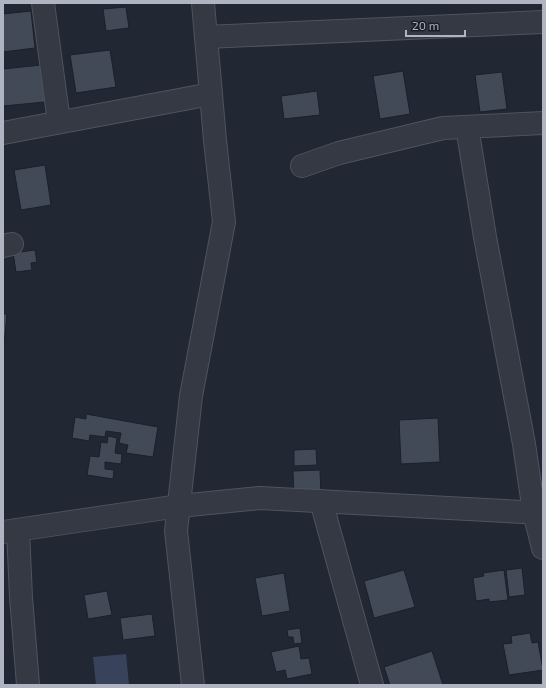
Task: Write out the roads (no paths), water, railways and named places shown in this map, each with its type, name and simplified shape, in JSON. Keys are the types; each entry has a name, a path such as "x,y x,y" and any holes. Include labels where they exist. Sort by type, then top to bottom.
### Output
{"street":[{"path":"44,3 59,122"},
{"path":"193,685 176,531 191,396 224,222 203,3"},
{"path":"206,37 543,22"},
{"path":"3,133 211,94"},
{"path":"302,166 339,153 443,128 543,123"},
{"path":"467,127 485,237 524,444 539,513 543,548"},
{"path":"28,685 21,597 10,531 179,506 260,498 539,513"},
{"path":"321,501 372,685"}],"water":[{"path":"126,654 129,685 96,685 93,657"}]}
